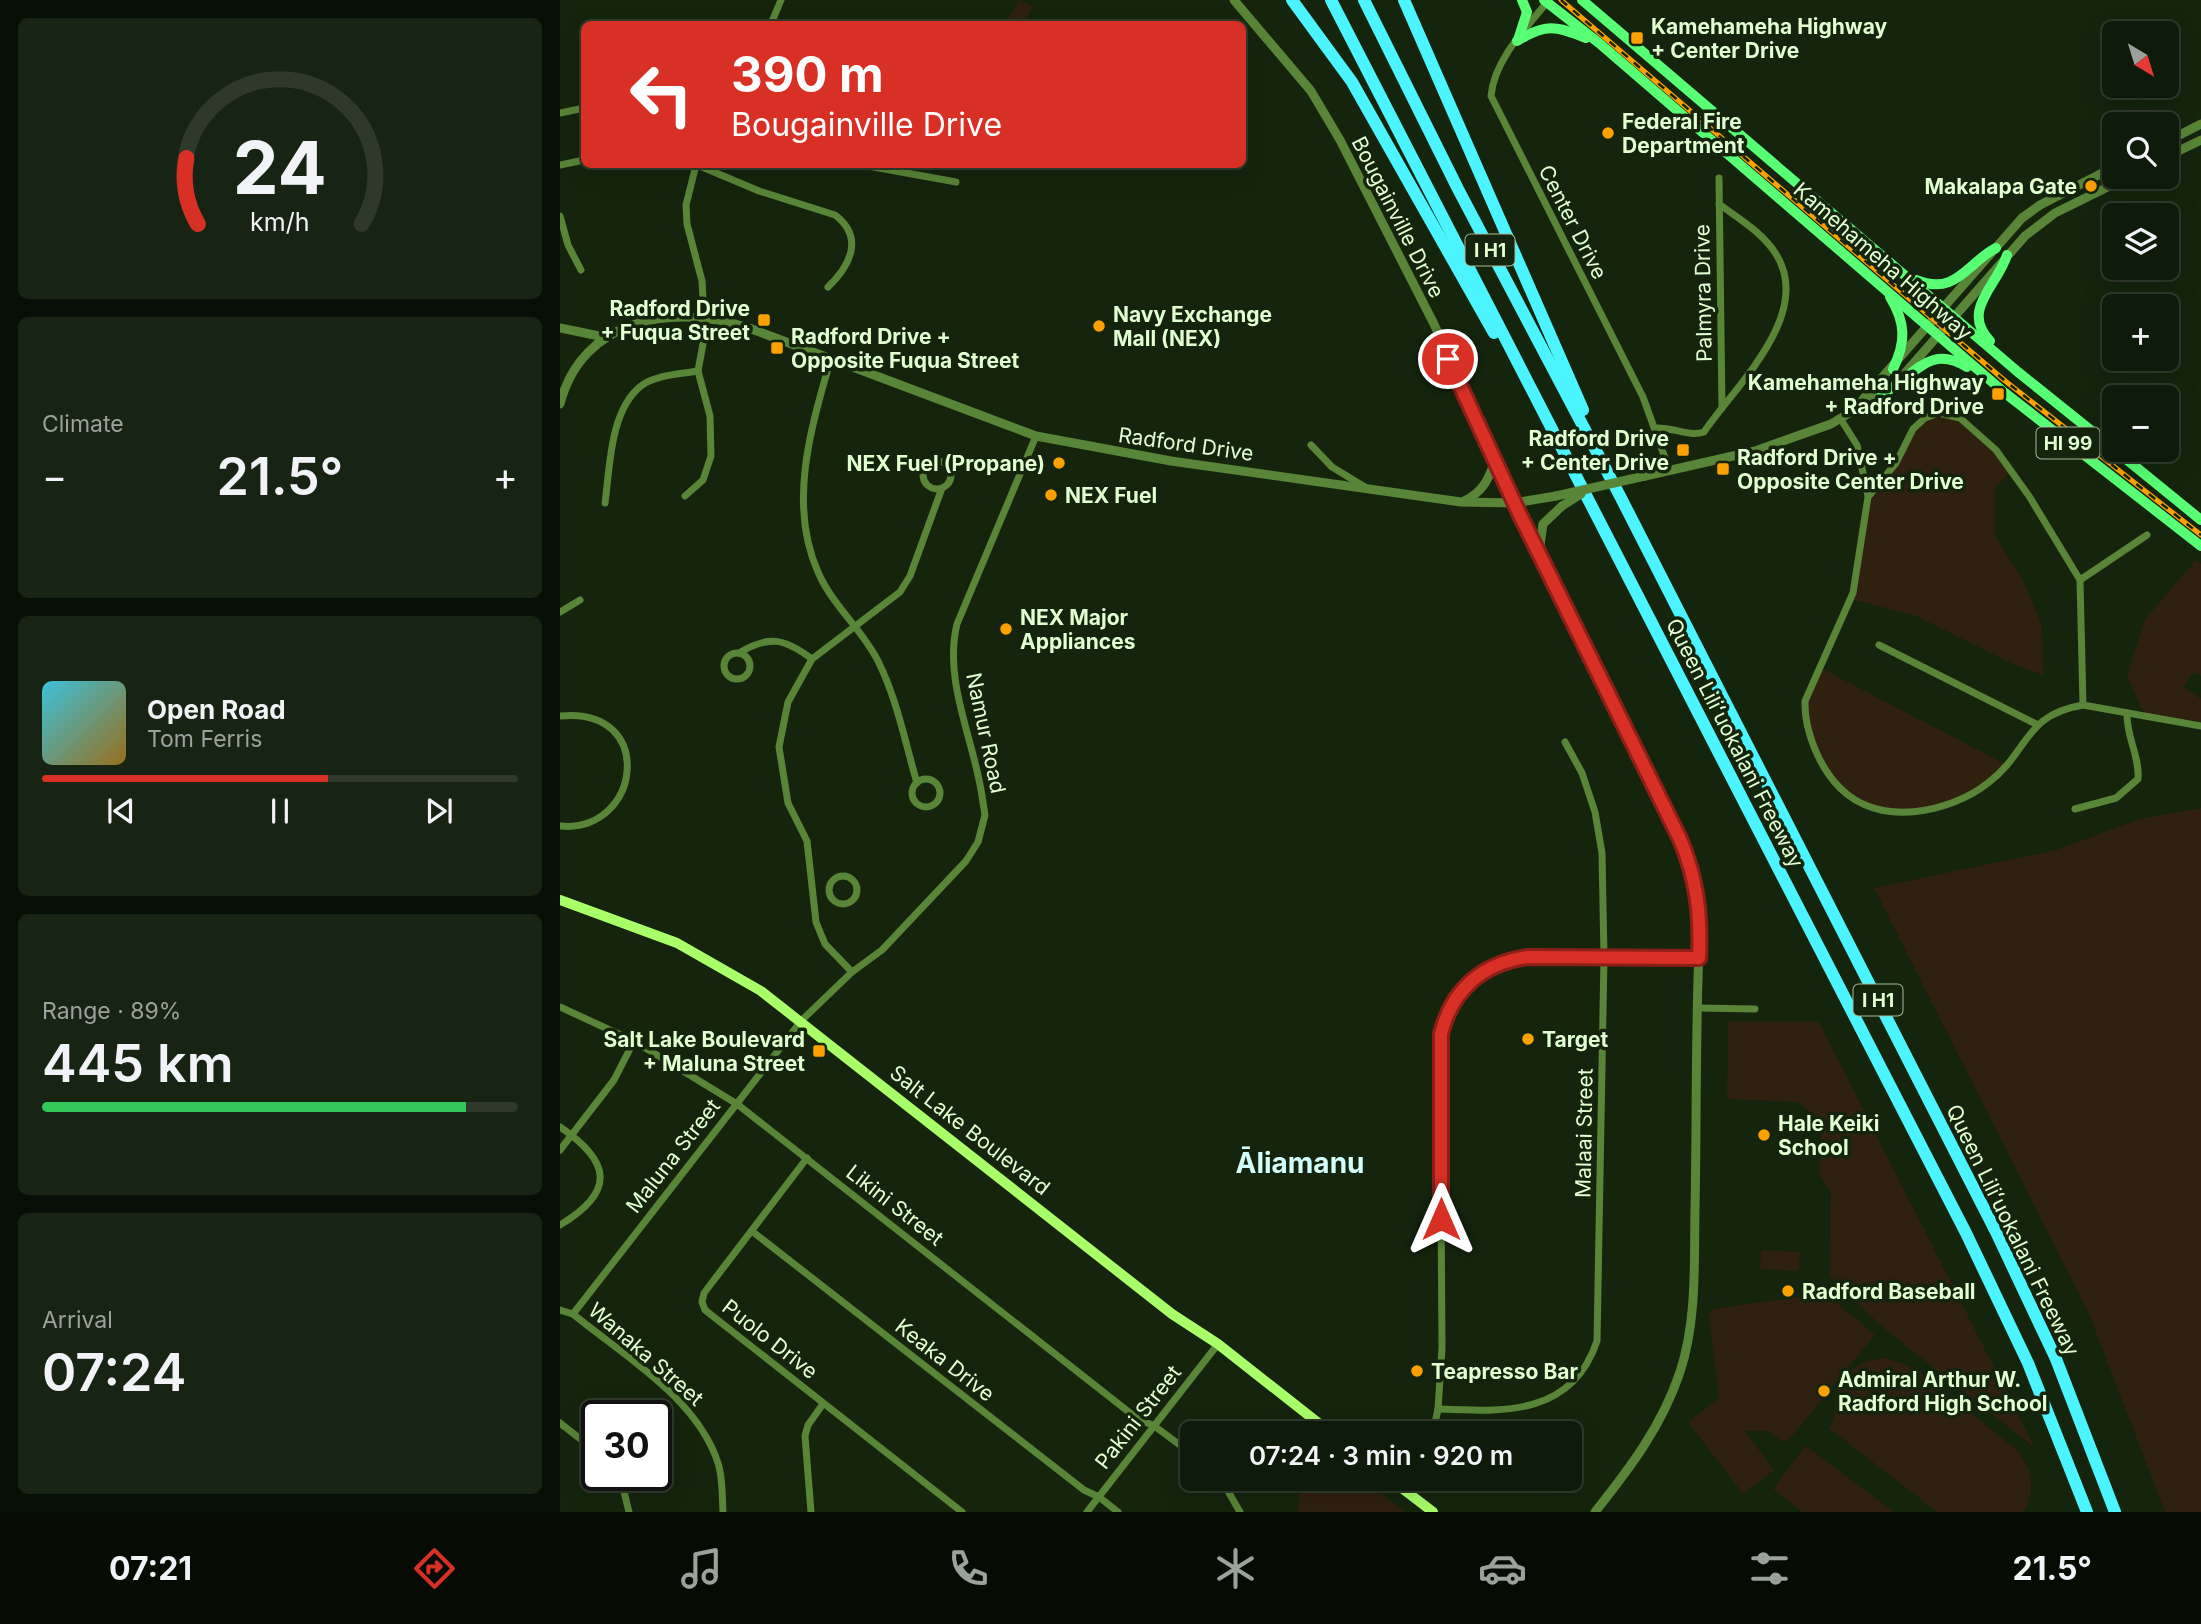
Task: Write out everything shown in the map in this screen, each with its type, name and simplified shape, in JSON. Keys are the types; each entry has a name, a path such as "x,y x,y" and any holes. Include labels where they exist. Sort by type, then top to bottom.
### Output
{"highway":[{"path":"1292,0 1352,82 1569,464"},
{"name":"Queen Liliʻuokalani Freeway","path":"1331,0 1372,75 1569,464 1966,1233 2028,1363 2087,1512"},
{"name":"Queen Liliʻuokalani Freeway","path":"1364,0 1458,189 1621,498 2028,1298 2078,1411 2115,1512"},
{"path":"1404,0 1621,498"}],"main road":[{"path":"1517,41 1527,12 1522,0"},
{"name":"Kamehameha Highway","path":"1582,0 2018,372 2102,439"},
{"path":"1589,0 1610,25"},
{"name":"Kamehameha Highway","path":"1547,1 2005,393 2201,546"},
{"path":"1517,41 1535,29 1548,27 1563,29 1599,43"},
{"path":"1907,276 1929,285 1947,283 1962,276 1982,255 1996,248"},
{"path":"2007,255 2002,271 1984,293 1979,314 1984,334 2018,372"},
{"path":"1885,289 1901,316 1903,327 1902,345 1893,369"},
{"path":"1882,394 1930,360 1941,357 1957,361 2005,393"},
{"name":"Kamehameha Highway","path":"2130,462 2201,520"},
{"name":"Salt Lake Boulevard","path":"560,900 677,943 761,991 802,1020 1172,1314 1218,1344 1316,1421"},
{"path":"1412,1491 1433,1512"}],"street":[{"path":"772,21 781,0"},
{"name":"Bougainville Drive","path":"1234,0 1311,91 1340,140 1434,324 1514,503 1684,849 1696,882 1700,928 1699,1008 1692,1300 1686,1350 1662,1416 1636,1462 1595,1512"},
{"name":"Center Drive","path":"1547,1 1499,65 1492,81 1491,96 1656,429 1670,468"},
{"path":"560,113 581,109"},
{"path":"2179,135 2201,124"},
{"path":"2179,151 2201,140"},
{"path":"560,165 581,161"},
{"path":"685,496 704,480 711,456 710,416 698,371 705,334 702,281 687,225 688,195 695,168"},
{"path":"703,168 759,191 835,215 844,222 850,234 852,250 845,269 828,287"},
{"path":"879,168 956,182"},
{"name":"Radford Drive","path":"1855,408 1893,369 2022,218 2040,205 2102,173"},
{"name":"Palmyra Drive","path":"1718,178 1722,408"},
{"name":"Radford Drive","path":"560,404 563,377 604,337 636,323 665,318 704,318 742,326 1036,436 1171,461 1461,502 1514,503 1585,491 1670,468 1755,451 1840,418 1882,394 1908,371 2007,255 2055,213 2103,189"},
{"path":"1656,429 1698,434 1704,432 1767,348 1786,296 1783,270 1775,253 1757,232 1719,204"},
{"path":"560,216 568,246 581,270"},
{"path":"560,328 604,337"},
{"path":"831,358 807,443 808,542 818,572 876,658 892,693 917,783"},
{"path":"605,503 620,416 629,397 643,384 698,371"},
{"path":"1868,497 1896,463 1910,434 1922,420 1939,413 1960,418 1996,450 2012,470 2080,580 2084,705"},
{"path":"1840,418 1857,445 1868,497 1853,593 1805,701 1805,720 1810,735 1838,786 1859,802 1890,812 1931,809 1988,783 2007,765 2036,724 2058,710 2084,705 2201,726"},
{"name":"Namur Road","path":"802,1020 852,972 882,950 966,861 978,842 984,806 956,682 953,642 976,578 1036,436"},
{"path":"1311,445 1332,467 1369,489"},
{"path":"1461,502 1483,488 1495,460"},
{"path":"852,972 825,944 816,922 807,841 788,803 779,747 788,702 812,659 900,592 910,576 942,488 951,479 951,470 942,461 933,461 925,467 923,477 932,488 942,488"},
{"path":"1539,554 1543,524 1562,506 1585,491"},
{"path":"2080,580 2147,535"},
{"path":"560,612 580,600"},
{"path":"739,653 758,641 775,640 795,646 812,659"},
{"path":"1879,645 2036,724"},
{"path":"2075,809 2116,798 2138,779 2137,766 2127,734 2127,713"},
{"path":"560,716 595,717 612,727 627,752 628,779 613,806 589,823 560,826"},
{"name":"Malaai Street","path":"1438,1409 1535,1405 1554,1398 1573,1384 1593,1354 1599,1329 1604,957 1602,853 1595,812 1582,773 1565,742"},
{"path":"814,893 829,892"},
{"path":"1436,1421 1441,1348 1440,1048 1445,1021 1466,985 1501,962 1528,957 1699,958"},
{"name":"Likini Street","path":"560,1007 634,1041 737,1104 1139,1420 1153,1424 1180,1445"},
{"path":"1699,1008 1755,1009"},
{"name":"Maluna Street","path":"573,1314 802,1020"},
{"path":"560,1150 614,1080 634,1041"},
{"path":"560,1127 596,1158 600,1179 590,1199 560,1225"},
{"name":"Puolo Drive","path":"807,1158 704,1293 702,1302 705,1310 962,1512"},
{"name":"Keaka Drive","path":"753,1232 1084,1490 1099,1497 1118,1512"},
{"name":"Wanaka Street","path":"560,1310 573,1314 683,1404 704,1429 719,1466 723,1512"},
{"name":"Pakini Street","path":"1087,1512 1218,1344"},
{"path":"811,1512 805,1436 808,1424 823,1404"},
{"path":"560,1423 581,1439"},
{"path":"624,1491 629,1512"},
{"path":"1228,1491 1240,1512"}],"shaded area":[{"path":"1019,0 1033,7 1025,21 1008,21"},
{"path":"1929,416 1960,418 2012,470 1995,488 1995,536 2023,580 2041,623 2044,675 2017,666 1916,616 1851,599 1868,497 1889,471 1911,434"},
{"path":"2196,560 2201,564 2201,676 2194,672 2183,687 2201,699 2201,726 2145,716 2127,676 2145,619"},
{"path":"1819,667 2007,765 1991,780 1971,792 1926,809 1902,811 1878,808 1857,800 1833,780 1810,731 1805,702"},
{"path":"2201,808 2201,1512 2165,1512 2089,1314 1874,888 2056,850 2140,819"},
{"path":"1728,1022 1819,1022 2035,1448 1881,1326 1830,1276 1831,1192 1820,1175 1821,1120 1797,1102 1727,1099"},
{"path":"1761,1250 1800,1252 1799,1271 1760,1269"},
{"path":"1825,1293 1875,1335 1788,1441 1782,1441 1768,1431 1745,1431 1774,1470 1743,1494 1688,1422 1719,1398 1709,1315 1714,1309"},
{"path":"1888,1358 1914,1368 2016,1449 2026,1463 2031,1479 2030,1496 2023,1512 1937,1512 1829,1428 1837,1391 1846,1376 1861,1364"},
{"path":"1806,1445 1894,1512 1802,1512 1773,1489"},
{"path":"1299,1491 1378,1491 1405,1512 1298,1512"}],"railway":[{"path":"1561,0 2004,380 2201,535"}],"place":[{"name":"Kamehameha Highway + Center Drive","path":"1637,38"},
{"name":"Federal Fire Department","path":"1608,133"},
{"name":"Makalapa Gate","path":"2091,186"},
{"name":"Radford Drive + Fuqua Street","path":"764,320"},
{"name":"Navy Exchange Mall (NEX)","path":"1099,326"},
{"name":"Radford Drive + Opposite Fuqua Street","path":"777,348"},
{"name":"Kamehameha Highway + Radford Drive","path":"1998,394"},
{"name":"Radford Drive + Center Drive","path":"1683,450"},
{"name":"NEX Fuel (Propane)","path":"1059,463"},
{"name":"Radford Drive + Opposite Center Drive","path":"1723,469"},
{"name":"NEX Fuel","path":"1051,495"},
{"name":"NEX Major Appliances","path":"1006,629"},
{"name":"Target","path":"1528,1039"},
{"name":"Salt Lake Boulevard + Maluna Street","path":"819,1051"},
{"name":"Hale Keiki School","path":"1764,1135"},
{"name":"Radford Baseball","path":"1788,1291"},
{"name":"Teapresso Bar","path":"1417,1371"},
{"name":"Admiral Arthur W. Radford High School","path":"1824,1391"}],"district":[{"name":"Āliamanu","path":"1300,1163"}],"route":[{"path":"1441,1219 1441,1034 1450,1008 1466,985 1488,968 1501,962 1528,957 1699,958 1700,928 1696,882 1680,839 1520,515 1448,359"}]}
